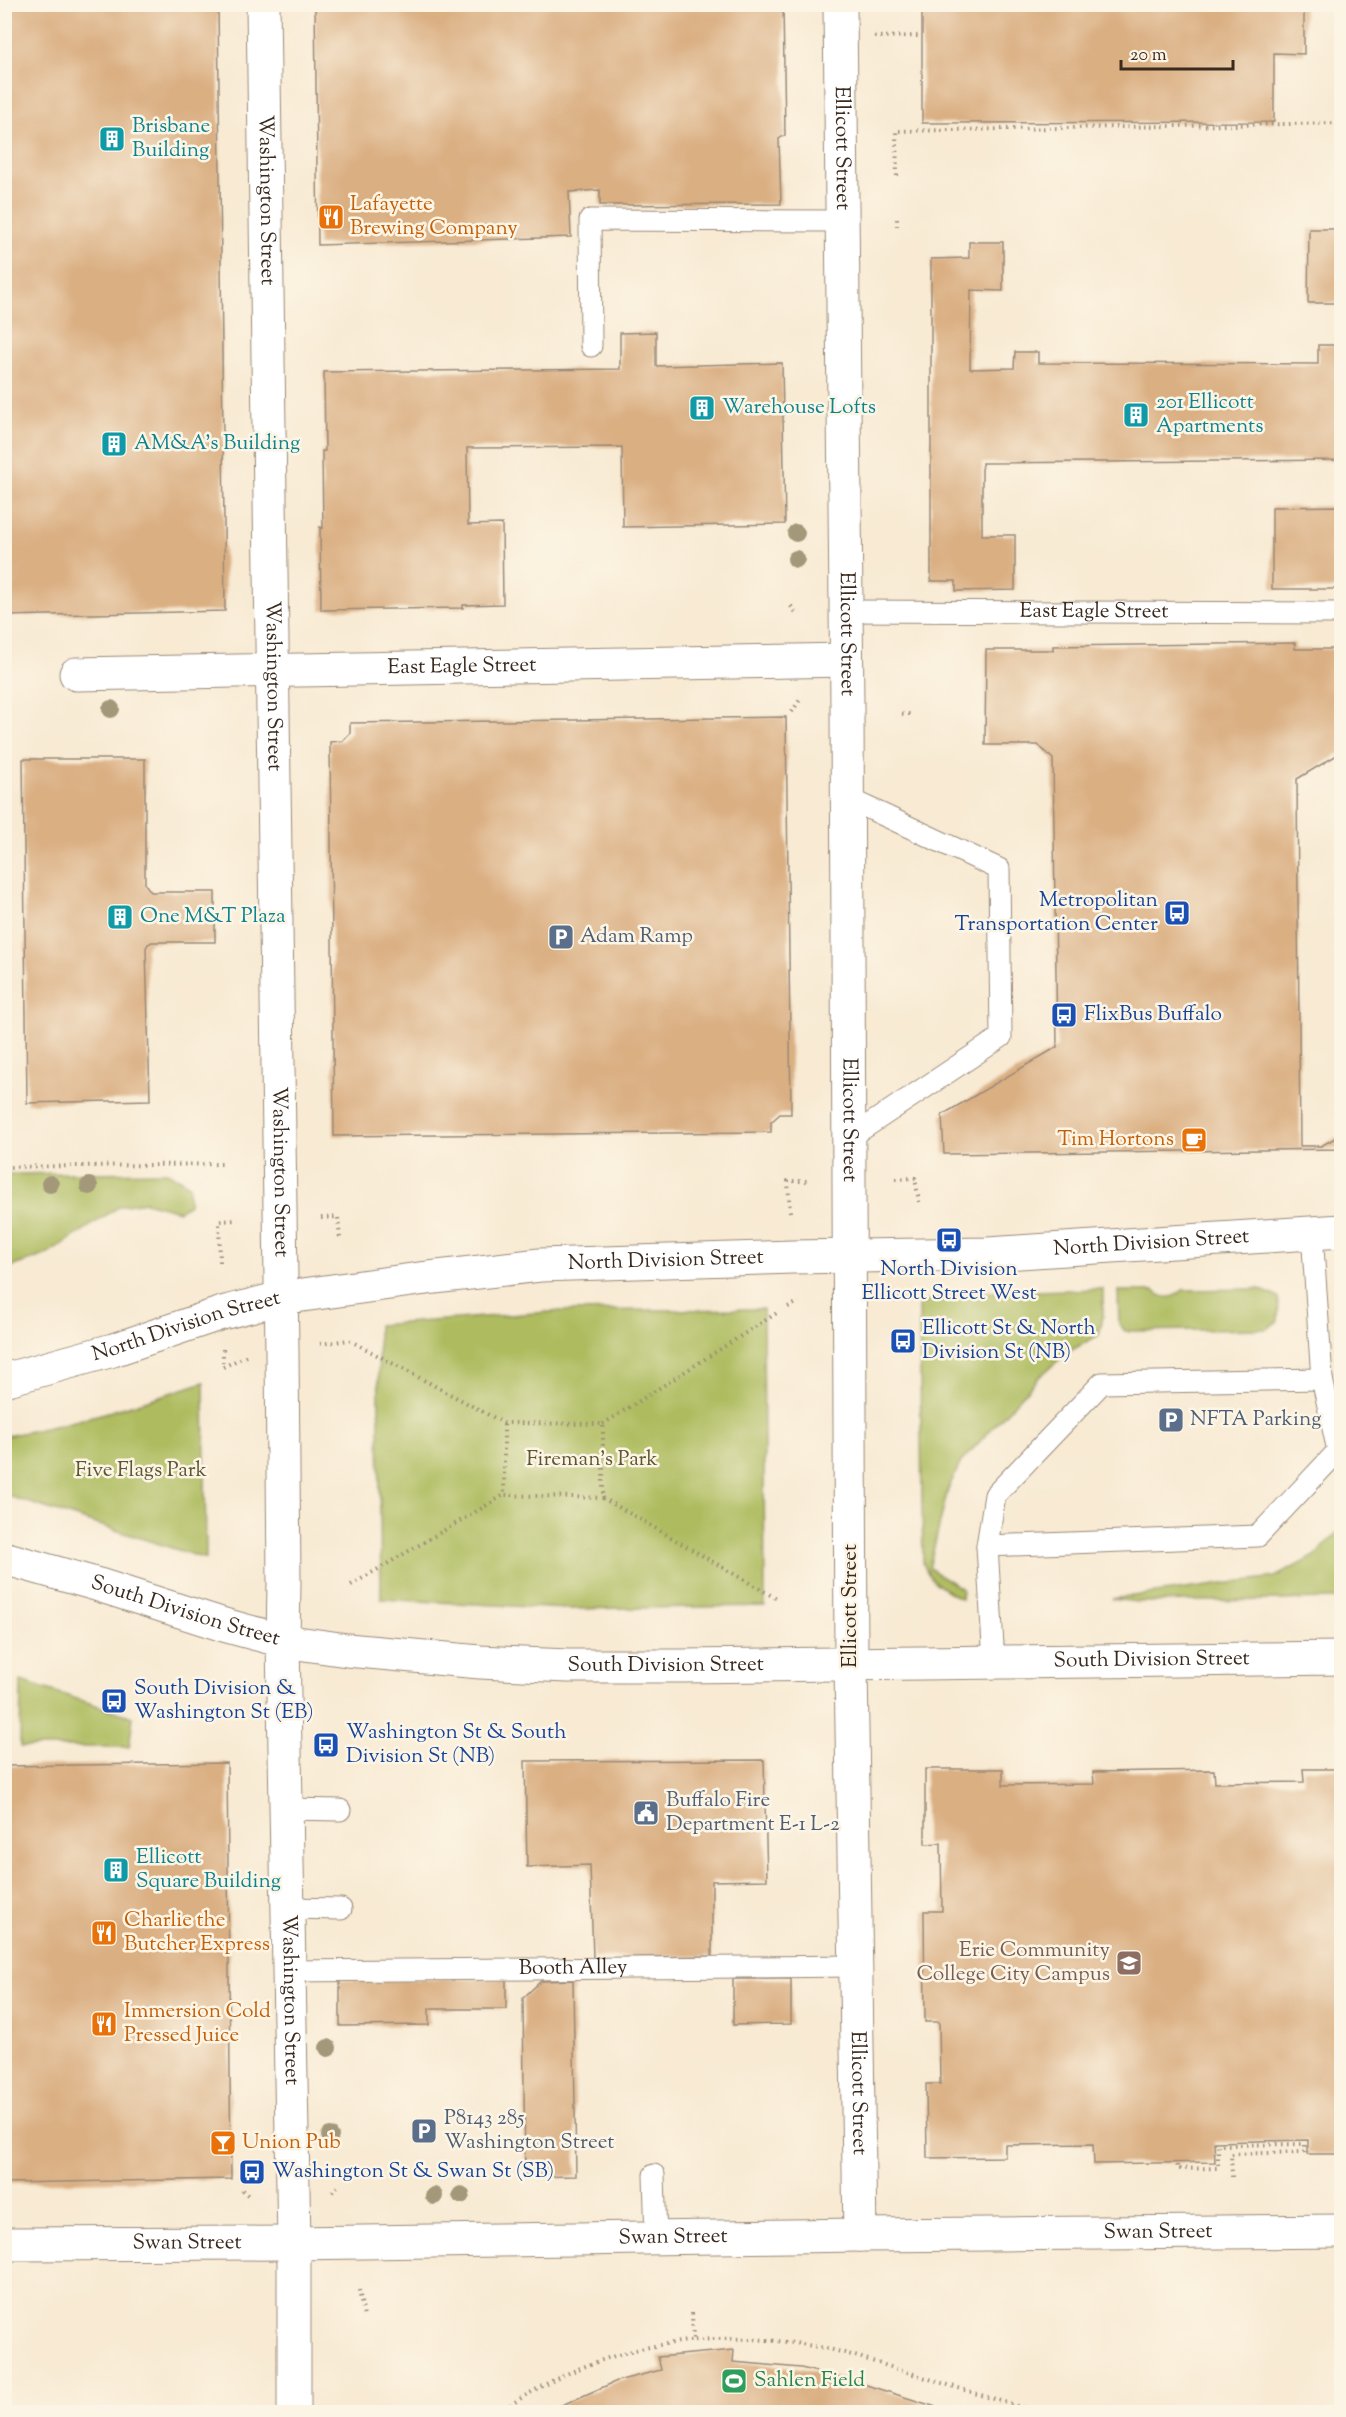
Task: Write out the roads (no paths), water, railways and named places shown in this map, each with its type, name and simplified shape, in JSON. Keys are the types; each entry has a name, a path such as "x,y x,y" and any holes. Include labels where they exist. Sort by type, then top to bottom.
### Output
{"main road":[{"name":"Washington Street","path":"263,4 281,1298 284,1583 282,1641 294,2243 294,2412"},
{"name":"Ellicott Street","path":"840,4 846,611 851,1665 860,2235"},
{"name":"East Eagle Street","path":"76,674 846,660"},
{"name":"North Division Street","path":"4,1380 113,1350 222,1313 281,1298 540,1265 850,1255 988,1254 1327,1232"},
{"name":"South Division Street","path":"4,1558 282,1641 347,1650 480,1662 546,1665 851,1665 1341,1658"},
{"name":"Swan Street","path":"4,2244 294,2243 1341,2231"}],"lane":[{"path":"591,346 590,220 842,221"},
{"name":"East Eagle Street","path":"846,611 1341,613"},
{"path":"847,798 999,869 1001,1037 849,1138"},
{"path":"987,1546 1258,1536 1338,1451 1322,1379 1327,1232"},
{"path":"994,1663 987,1546 995,1495 1102,1383 1322,1379"},
{"path":"286,1809 340,1810"},
{"path":"288,1908 341,1909"},
{"name":"Booth Alley","path":"289,1971 856,1966"},
{"path":"654,2175 656,2239"}],"place":[{"name":"Brisbane Building","path":"112,139"},
{"name":"Lafayette Brewing Company","path":"331,217"},
{"name":"Warehouse Lofts","path":"702,408"},
{"name":"201 Ellicott Apartments","path":"1136,415"},
{"name":"AM&A's Building","path":"114,444"},
{"name":"Metropolitan Transportation Center","path":"1177,913"},
{"name":"One M&T Plaza","path":"120,917"},
{"name":"Adam Ramp","path":"561,937"},
{"name":"FlixBus Buffalo","path":"1064,1015"},
{"name":"Tim Hortons","path":"1194,1140"},
{"name":"North Division Ellicott Street West","path":"949,1240"},
{"name":"Ellicott St & North Division St (NB)","path":"903,1341"},
{"name":"NFTA Parking","path":"1171,1420"},
{"name":"South Division & Washington St (EB)","path":"114,1701"},
{"name":"Washington St & South Division St (NB)","path":"326,1745"},
{"name":"Buffalo Fire Department E-1 L-2","path":"646,1813"},
{"name":"Ellicott Square Building","path":"116,1870"},
{"name":"Charlie the Butcher Express","path":"104,1933"},
{"name":"Erie Community College City Campus","path":"1129,1963"},
{"name":"Immersion Cold Pressed Juice","path":"104,2024"},
{"name":"P8143 285 Washington Street","path":"424,2131"},
{"name":"Union Pub","path":"223,2143"},
{"name":"Washington St & Swan St (SB)","path":"252,2172"},
{"name":"Sahlen Field","path":"734,2381"}],"park label":[{"name":"Fireman's Park","path":"592,1460"},
{"name":"Five Flags Park","path":"141,1471"}]}
